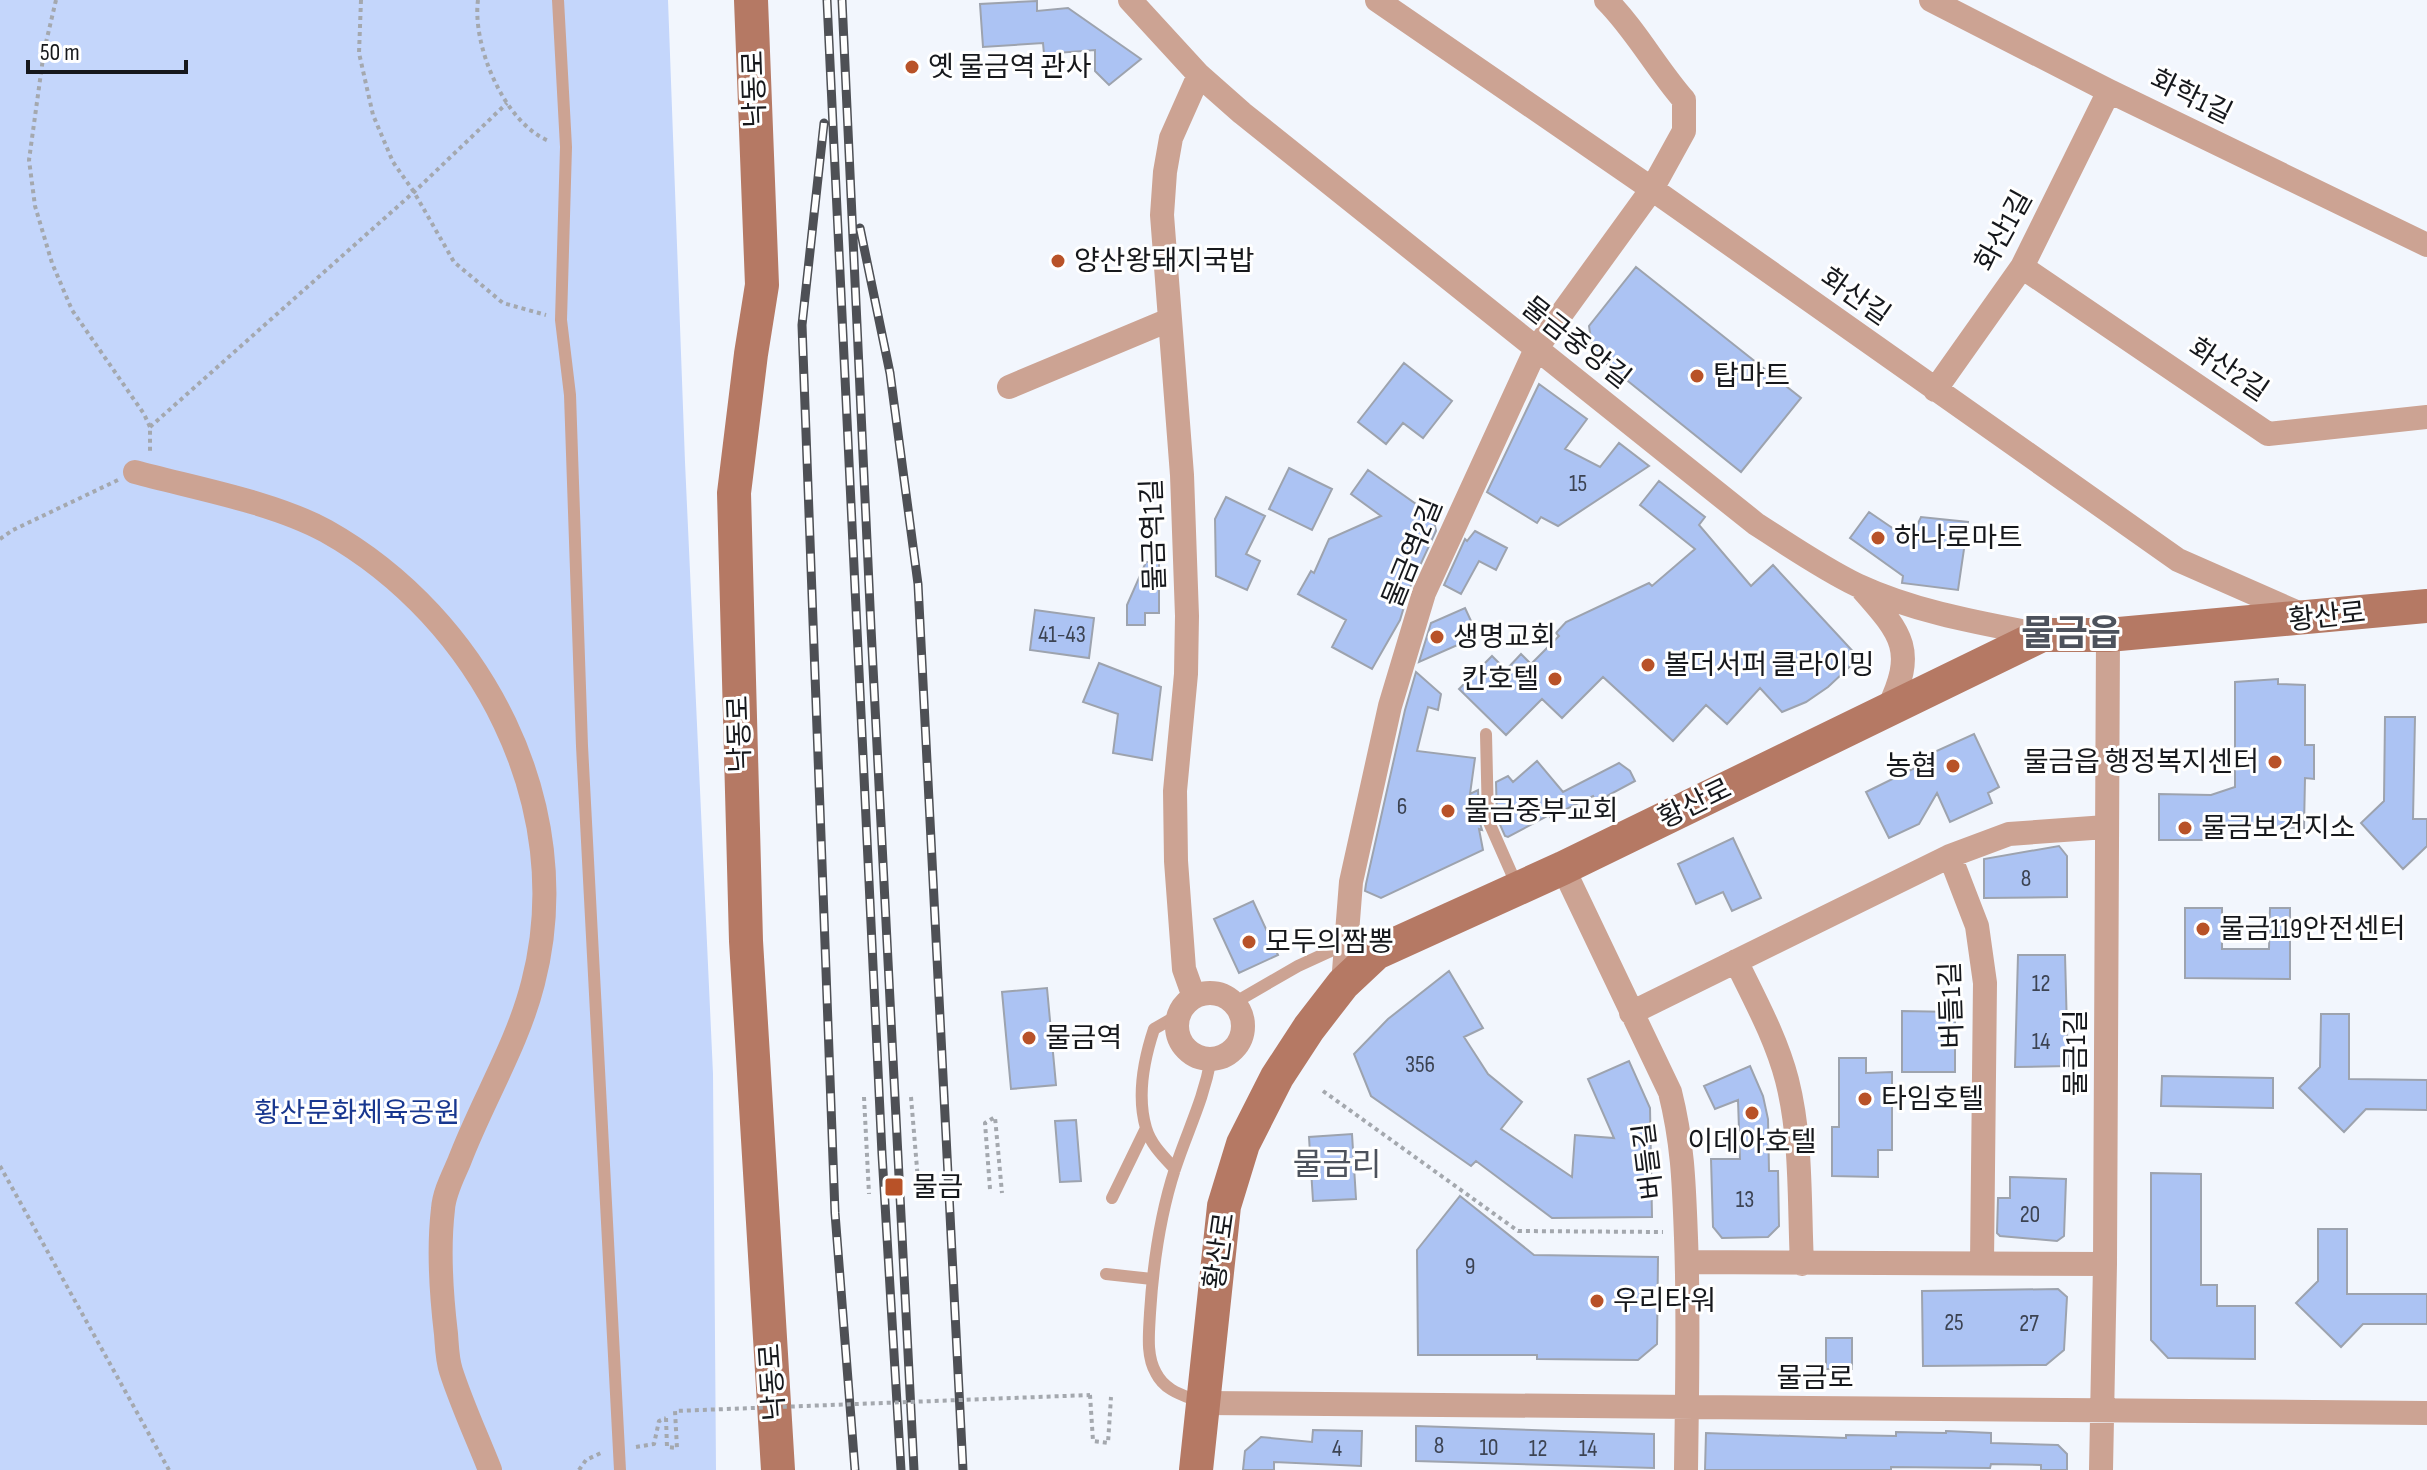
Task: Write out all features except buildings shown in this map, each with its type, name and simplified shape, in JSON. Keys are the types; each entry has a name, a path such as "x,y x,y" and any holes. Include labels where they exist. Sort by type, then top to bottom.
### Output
{"main road":[{"name":"낙동로","path":"755,1 762,285 734,493 746,941 778,1470"},
{"name":"황산로","path":"1196,1470 1224,1206 1243,1144 1277,1077 1343,984 1361,949 1518,889 2042,635 2108,635 2311,619 2427,606"}],"street":[{"name":"물금중앙길","path":"1130,0 1199,75 1756,524 1858,585 1894,600 1966,620 2042,635"},
{"name":"화산길","path":"1377,0 1652,189 2178,560 2311,619"},
{"name":"물금역2길","path":"1361,949 1354,867 1390,706 1424,593 1536,349 1652,189 1684,131 1684,100 1658,70 1624,18 1606,0"},
{"name":"화학1길","path":"1931,0 2109,91 2427,245"},
{"name":"물금역1길","path":"1187,1006 1176,861 1175,791 1186,674 1187,616 1182,475 1162,215 1171,138 1199,75"},
{"name":"화산1길","path":"1935,390 2022,267 2109,91"},
{"name":"화산2길","path":"2022,267 2268,434 2427,417"},
{"path":"1009,387 1169,320"},
{"path":"135,472 268,508 324,530 377,564 424,605 457,642 486,685 508,727 523,768 536,818 544,891 534,978 515,1039 470,1132 443,1205 439,1278 450,1368 490,1470"},
{"path":"1858,585 1892,622 1903,646 1902,680 1888,709"},
{"name":"물금1길","path":"2101,1470 2108,635"},
{"path":"1631,1013 1950,856 2009,834 2106,827"},
{"name":"버들1길","path":"1950,856 1977,926 1985,983 1982,1263"},
{"name":"버들길","path":"1563,868 1670,1092 1680,1132 1687,1262 1686,1470"},
{"path":"1736,961 1772,1036 1786,1080 1796,1128 1802,1264"},
{"path":"1215,994 1234,1003 1243,1023 1239,1044 1222,1058 1200,1058 1183,1045 1178,1035 1187,1006 1215,994"},
{"path":"1687,1262 2105,1264"},
{"name":"물금로","path":"1203,1403 2427,1413"}],"lane":[{"path":"558,0 566,147 561,320 570,395 582,746 620,1470"},
{"path":"1486,734 1488,820 1518,889"},
{"path":"1234,1003 1298,966 1361,949"},
{"path":"1175,1169 1158,1151 1146,1128 1143,1090 1146,1054 1154,1029 1187,1006"},
{"path":"1203,1403 1169,1390 1156,1375 1150,1360 1152,1279 1175,1169 1203,1099 1211,1059"},
{"path":"1112,1198 1146,1128"},
{"path":"1106,1274 1152,1279"}],"path":[{"path":"0,539 67,503 135,472 150,454 150,427 144,414 72,310 52,263 35,206 29,160 44,51 56,0"},
{"path":"361,0 359,53 373,115 393,162 454,262 503,303 561,320"},
{"path":"478,0 476,17 485,59 507,103 536,135 566,147"},
{"path":"150,427 414,192 507,103"},
{"path":"1323,1091 1518,1231 1686,1233"},
{"path":"864,1097 869,1194"},
{"path":"911,1097 919,1192"},
{"path":"990,1189 985,1123 995,1117 1002,1193"},
{"path":"0,1166 169,1470"},
{"path":"666,1418 667,1447 677,1448 675,1411 1090,1395 1093,1441 1108,1443 1111,1397"}],"green space":[{"name":"황산문화체육공원","path":"0,0 668,0 713,1074 716,1470 0,1470"}],"railway":[{"path":"827,0 882,1154 901,1470"},
{"path":"842,0 914,1470"},
{"path":"824,123 802,325 835,1213 855,1470"},
{"path":"860,228 890,373 918,584 963,1470"}],"place":[{"name":"옛 물금역 관사","path":"912,67"},
{"name":"양산왕돼지국밥","path":"1058,261"},
{"name":"탑마트","path":"1697,376"},
{"name":"하나로마트","path":"1878,538"},
{"name":"생명교회","path":"1437,637"},
{"name":"볼더서퍼 클라이밍","path":"1648,665"},
{"name":"칸호텔","path":"1555,679"},
{"name":"물금읍 행정복지센터","path":"2275,762"},
{"name":"농협","path":"1953,766"},
{"name":"물금중부교회","path":"1448,811"},
{"name":"물금보건지소","path":"2185,828"},
{"name":"물금119안전센터","path":"2203,929"},
{"name":"모두의짬뽕","path":"1249,942"},
{"name":"물금역","path":"1029,1038"},
{"name":"타임호텔","path":"1865,1099"},
{"name":"이데아호텔","path":"1752,1113"},
{"name":"물금","path":"894,1187"},
{"name":"우리타워","path":"1597,1301"}],"district":[{"name":"물금읍","path":"2071,634"},
{"name":"물금리","path":"1337,1165"}]}
